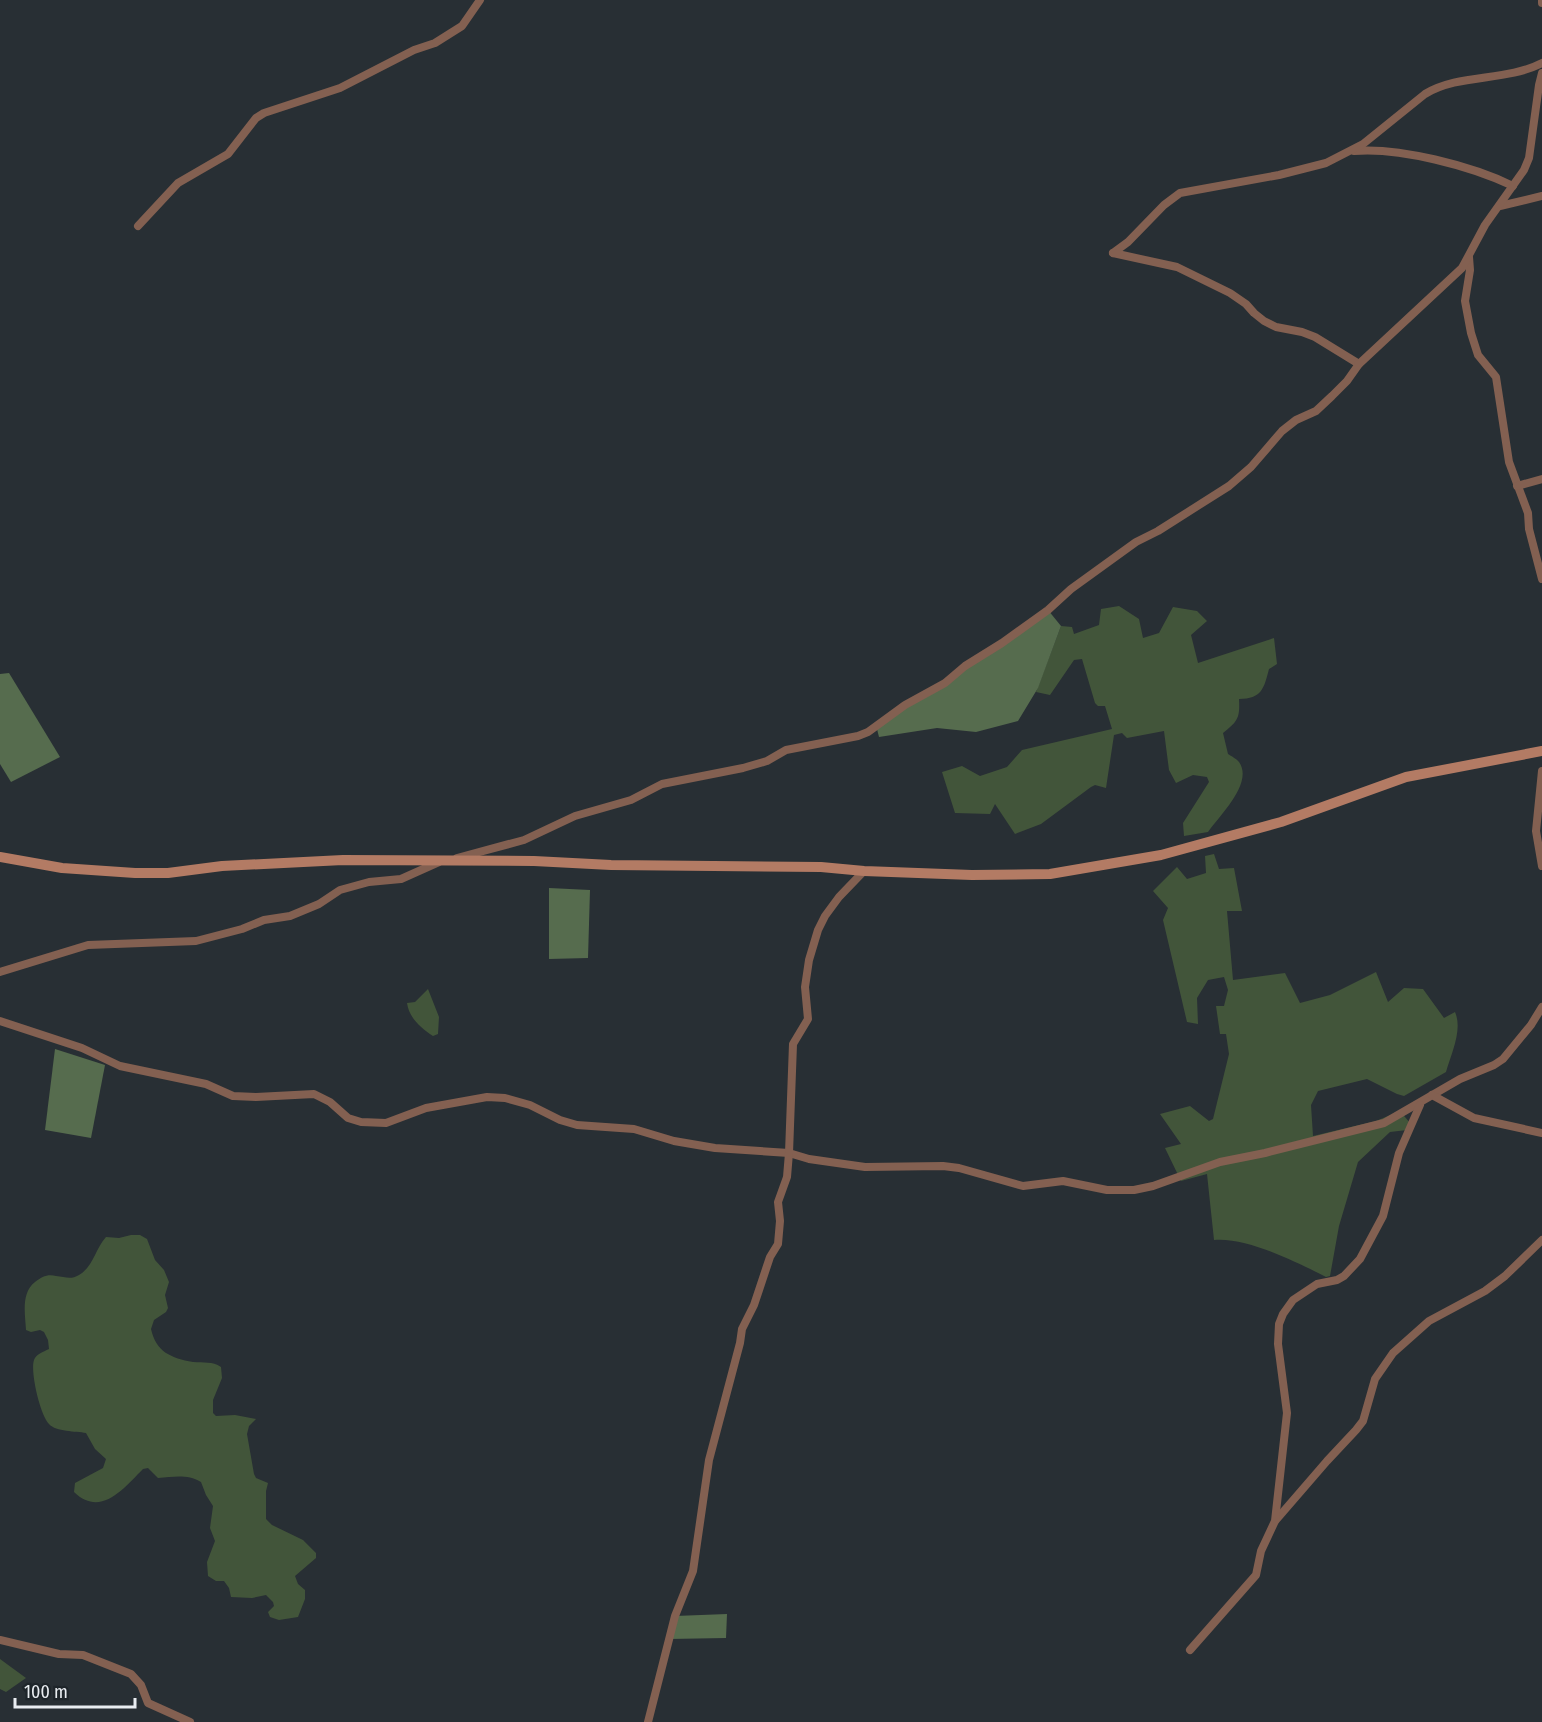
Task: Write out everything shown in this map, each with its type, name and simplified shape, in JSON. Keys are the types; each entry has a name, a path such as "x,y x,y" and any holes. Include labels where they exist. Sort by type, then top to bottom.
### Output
{"street":[{"path":"138,226 178,183 228,154 256,118 264,113 340,88 414,50 435,43 462,26 480,0"},
{"path":"1359,364 1315,337 1276,327 1264,321 1246,303 1230,293 1177,267 1113,253 1128,242 1164,205 1180,193 1280,175 1326,163 1352,152 1435,88 1455,82 1530,69 1542,63"},
{"path":"0,972 88,945 196,941 242,929 264,920 290,916 319,904 340,890 369,882 401,879 441,861 524,840 575,816 631,800 662,784 743,768 767,761 786,750 868,732 905,705 945,683 965,666 1019,632 1071,589 1136,542 1158,531 1229,486 1251,467 1282,431 1296,420 1316,411 1332,396 1359,364 1462,268 1476,239 1514,186 1529,158 1542,73"},
{"path":"1352,152 1367,150 1429,159 1477,170 1514,186"},
{"path":"1500,206 1542,196"},
{"path":"1469,257 1470,270 1465,294 1471,333 1478,355 1496,377 1507,450 1516,486 1528,513 1529,529 1542,579"},
{"path":"1516,486 1542,479"},
{"path":"0,857 62,868 135,873 168,873 222,866 343,860 534,861 611,865 821,867 972,875 1050,874 1161,855 1255,830 1406,777 1542,751"},
{"path":"1542,771 1536,831 1542,866"},
{"path":"648,1722 675,1616 693,1571 709,1460 742,1329 754,1305 770,1257 778,1244 778,1202 787,1177 789,1153 794,1044 808,1019 805,987 809,960 825,916 839,897 864,871"},
{"path":"0,1021 82,1048 120,1066 206,1084 233,1096 314,1094 330,1102 348,1118 361,1122 386,1123 426,1108 487,1097 505,1098 577,1125 634,1129 674,1141 716,1148 789,1153 808,1159 856,1166 943,1166 959,1168 1023,1186 1064,1181 1097,1190 1134,1190 1177,1179 1220,1162 1384,1123 1460,1079 1494,1065 1513,1049 1542,1006"},
{"path":"1531,1025 1542,1019"},
{"path":"1432,1095 1467,1115 1542,1133"},
{"path":"1275,1521 1287,1413 1278,1344 1279,1324 1293,1300 1317,1284 1337,1280 1344,1276 1360,1259 1383,1216 1399,1153 1420,1103"},
{"path":"1190,1650 1256,1575 1261,1551 1275,1521 1363,1421 1375,1379 1393,1353 1429,1322 1505,1276 1542,1240"},
{"path":"0,1640 59,1654 83,1655 131,1674 141,1685 148,1704 190,1722"}],"green space":[{"path":"1119,606 1139,619 1143,638 1159,633 1173,607 1197,611 1207,621 1191,635 1198,663 1274,638 1277,664 1269,669 1263,687 1257,695 1239,699 1237,719 1223,733 1228,754 1239,762 1242,780 1233,799 1208,832 1184,836 1183,823 1209,782 1207,777 1193,775 1176,783 1169,770 1164,731 1127,738 1122,733 1114,735 1106,788 1095,785 1091,787 1041,824 1015,834 995,804 990,814 955,813 942,772 962,766 980,776 1007,767 1022,750 1112,729 1105,706 1098,706 1095,703 1082,659 1074,660 1050,695 1036,692 1061,626 1072,627 1074,634 1099,625 1101,609"},
{"path":"1048,610 1061,626 1038,688 1018,721 976,732 937,728 879,737 876,725"},
{"path":"9,673 60,757 11,782 0,764 0,674"},
{"path":"1214,854 1219,869 1234,868 1242,911 1227,911 1233,980 1285,973 1300,1003 1330,995 1376,972 1388,1002 1404,988 1423,989 1444,1018 1455,1012 1457,1019 1455,1042 1446,1072 1404,1096 1367,1079 1318,1091 1311,1105 1313,1136 1376,1121 1400,1111 1410,1123 1407,1130 1390,1132 1358,1162 1339,1226 1330,1276 1326,1277 1256,1246 1227,1240 1214,1240 1207,1174 1181,1181 1165,1148 1181,1144 1160,1114 1190,1106 1209,1121 1213,1119 1229,1054 1226,1034 1220,1034 1216,1006 1224,1006 1228,990 1224,977 1208,980 1197,998 1198,1024 1187,1022 1163,920 1168,908 1153,891 1177,867 1187,879 1206,873 1205,856"},
{"path":"549,888 590,890 588,958 549,959"},
{"path":"428,989 439,1017 438,1034 433,1036 416,1022 407,1003 415,1002"},
{"path":"55,1049 105,1065 91,1138 45,1130"},
{"path":"140,1235 147,1239 155,1260 164,1270 169,1282 165,1295 168,1308 154,1320 151,1329 153,1337 171,1356 221,1367 222,1378 213,1400 213,1413 216,1416 235,1415 256,1419 249,1426 247,1434 254,1474 256,1478 268,1483 266,1519 272,1525 303,1540 316,1553 316,1558 295,1576 298,1584 305,1590 305,1599 298,1617 279,1620 270,1617 268,1612 274,1606 266,1595 252,1598 231,1597 224,1581 216,1581 208,1576 207,1562 215,1541 210,1528 213,1506 201,1482 196,1479 158,1478 148,1468 143,1469 120,1491 103,1501 94,1502 84,1499 74,1492 75,1483 103,1468 106,1459 95,1449 86,1433 52,1427 42,1412 33,1366 36,1356 49,1349 48,1340 44,1332 40,1330 31,1332 26,1330 26,1298 31,1287 42,1277 50,1275 68,1278 79,1275 91,1262 106,1237 119,1238"},
{"path":"727,1614 726,1638 669,1639 675,1616"},
{"path":"0,1659 26,1678 6,1692 0,1689"}]}
